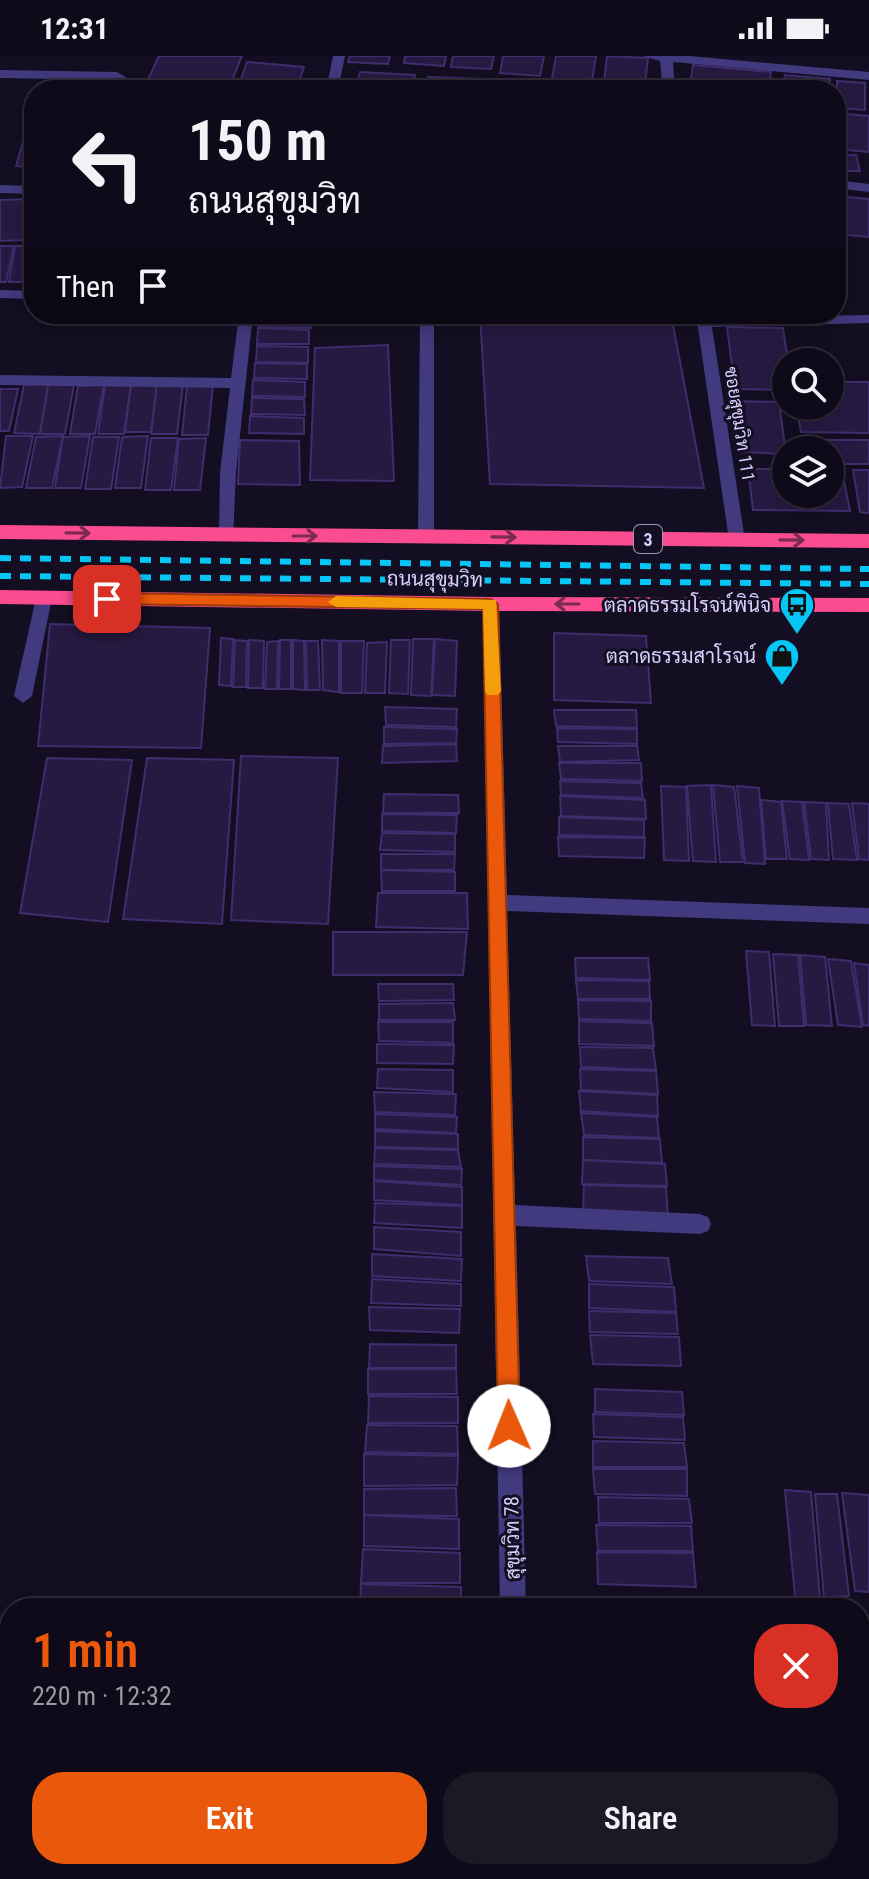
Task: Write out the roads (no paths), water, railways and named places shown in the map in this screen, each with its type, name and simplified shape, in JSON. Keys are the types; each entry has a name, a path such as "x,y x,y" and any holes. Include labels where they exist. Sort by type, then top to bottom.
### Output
{"highway":[{"name":"ถนนสุขุมวิท","path":"0,532 869,541"},
{"name":"ถนนสุขุมวิท","path":"0,597 491,604 869,605"}],"street":[{"path":"334,80 339,56"},
{"path":"648,56 869,76"},
{"path":"666,57 668,80"},
{"path":"0,74 117,76 124,80"},
{"path":"846,185 869,188"},
{"path":"3,193 24,191"},
{"path":"0,294 24,295"},
{"path":"846,319 869,319"},
{"path":"227,535 228,472 246,324"},
{"path":"426,537 427,324"},
{"name":"ซอยสุขุมวิท 111","path":"705,324 737,540"},
{"path":"0,380 238,383"},
{"path":"23,696 44,598"},
{"name":"สุขุมวิท 78","path":"491,604 513,1598"},
{"path":"498,903 869,916"},
{"path":"504,1215 700,1224"}],"railway":[{"path":"0,558 869,569"},
{"path":"0,576 869,584"}],"place":[{"name":"ตลาดธรรมโรจน์พินิจ","path":"797,636"},
{"name":"ตลาดธรรมสาโรจน์","path":"782,687"}]}
